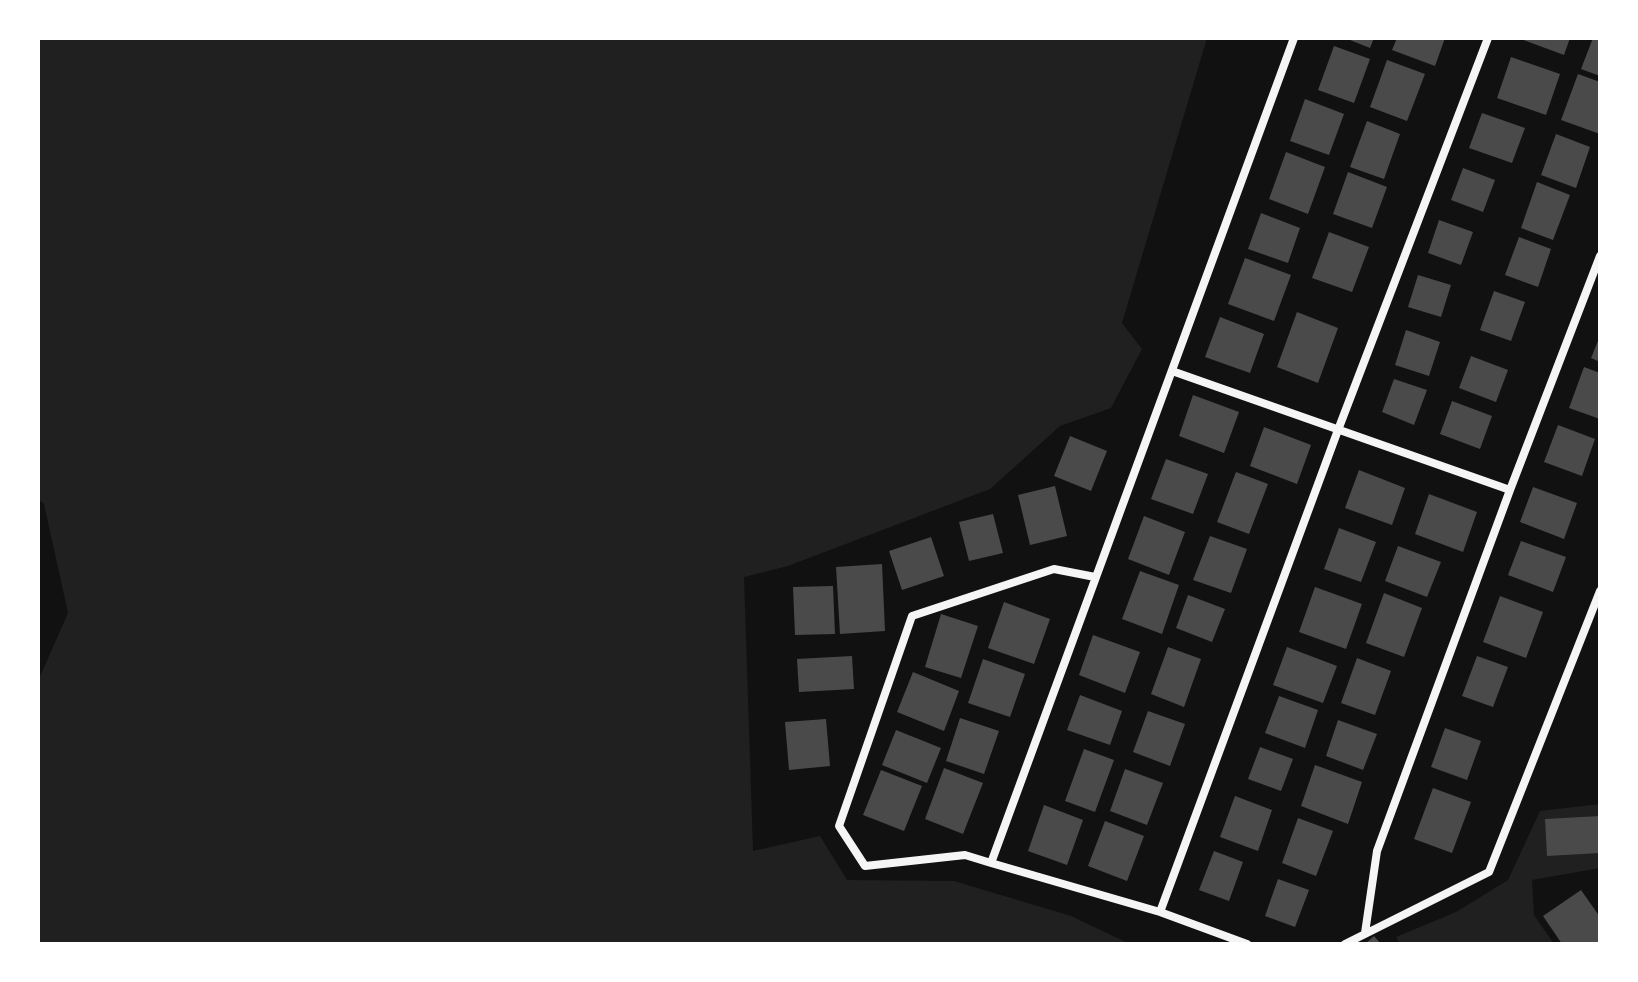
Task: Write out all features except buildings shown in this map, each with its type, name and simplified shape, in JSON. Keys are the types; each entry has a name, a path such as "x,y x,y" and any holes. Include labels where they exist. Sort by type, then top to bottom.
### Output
{"street":[{"path":"991,863 1294,38"},
{"path":"1160,912 1338,430 1488,38"},
{"path":"1365,933 1377,851 1600,256"},
{"path":"1172,371 1510,490"},
{"path":"1095,577 1054,569 912,616 839,826 865,866 965,855 1160,912 1247,944"},
{"path":"1345,944 1489,872 1600,591"}],"shaded area":[{"path":"38,38 1207,38 1122,323 1142,349 1111,408 1060,426 990,489 788,566 744,577 753,851 820,836 847,880 954,881 1071,916 1130,944 38,944 38,681 68,613 44,504 38,499"},
{"path":"1600,804 1600,868 1532,880 1534,915 1554,944 1400,944 1396,937 1456,912 1508,880 1540,811"}]}
